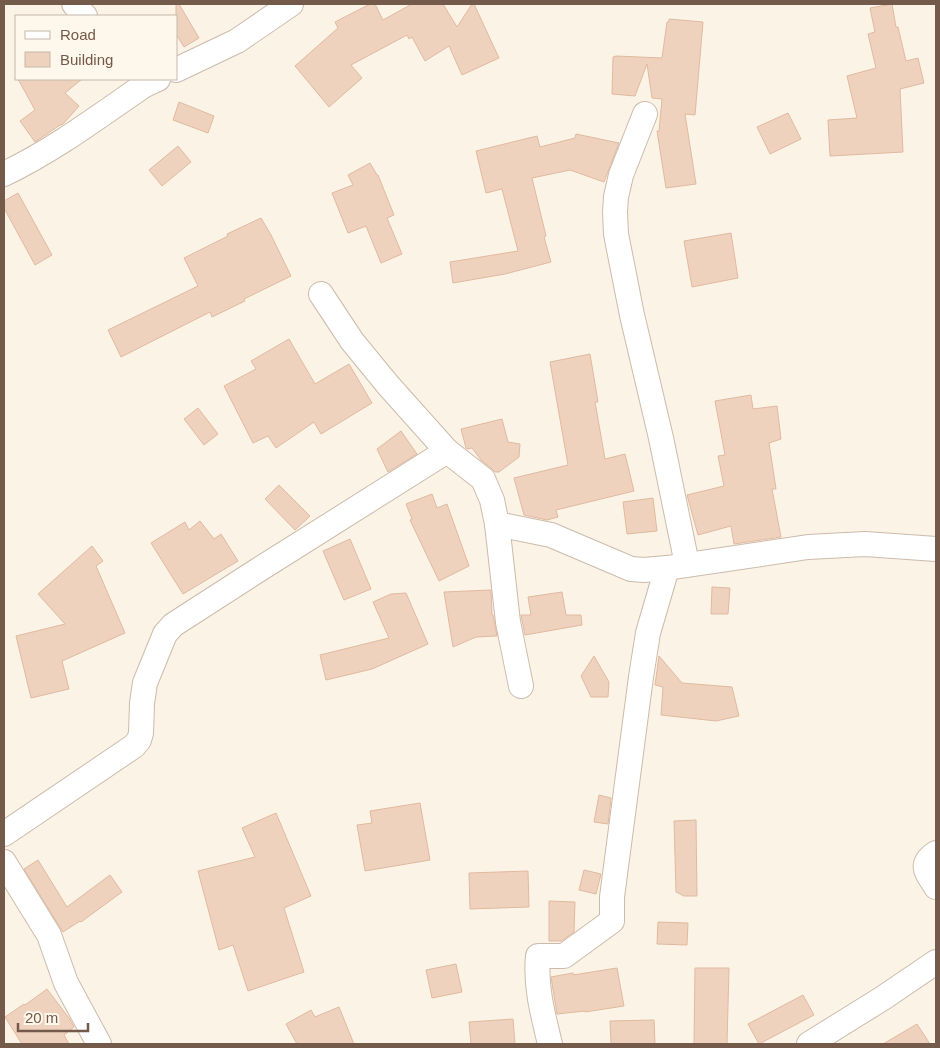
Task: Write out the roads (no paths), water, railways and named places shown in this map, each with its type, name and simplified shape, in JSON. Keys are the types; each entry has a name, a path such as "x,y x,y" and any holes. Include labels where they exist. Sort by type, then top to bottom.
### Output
{"street":[{"path":"74,4 84,15"},
{"path":"178,69 237,41 291,4"},
{"path":"4,174 58,145 146,81"},
{"path":"550,1044 539,994 536,971 538,956 564,956 612,920 612,897 648,633 677,566 661,438 632,315 616,234 614,212 621,175 645,114"},
{"path":"321,294 352,341 382,378 447,451 483,479 492,500 498,524 508,622 521,686"},
{"path":"4,834 134,746 139,740 145,683 165,634 174,625 447,451"},
{"path":"498,524 551,535 631,570 677,566 808,546 865,544 936,549"},
{"path":"936,853 928,858 925,863 926,870 936,887"},
{"path":"4,862 49,935 66,983 99,1044"},
{"path":"809,1044 936,962"}]}
